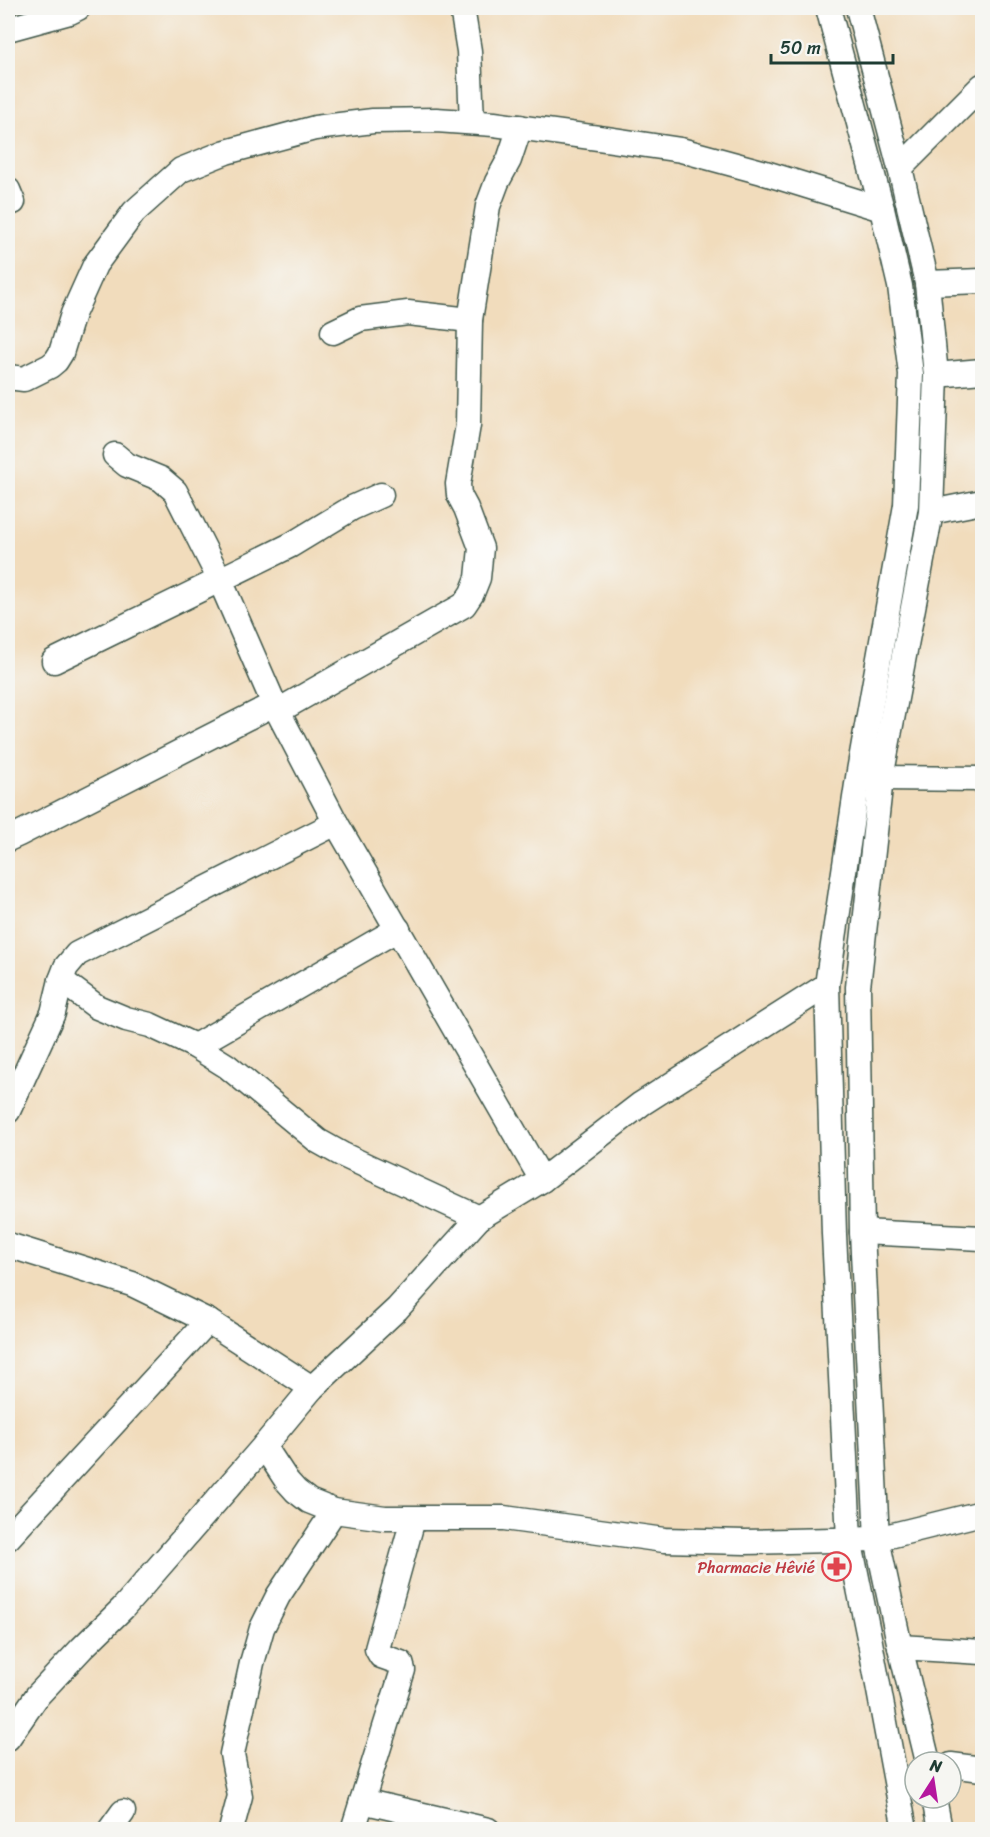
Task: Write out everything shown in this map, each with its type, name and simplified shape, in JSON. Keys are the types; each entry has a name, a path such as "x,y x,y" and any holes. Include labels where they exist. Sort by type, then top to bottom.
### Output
{"street":[{"path":"8,29 78,8"},
{"path":"462,8 468,51 472,122"},
{"path":"828,8 882,208 900,286 911,374 906,505 859,771 827,985 835,1246 849,1539 905,1830"},
{"path":"858,8 927,283 936,375 931,512 881,778 858,987 862,1232 877,1539 925,1750"},
{"path":"900,168 980,93"},
{"path":"8,377 24,379 56,362 73,314 95,264 134,212 181,170 226,152 315,128 373,121 436,120 520,127 681,150 882,208"},
{"path":"8,838 276,708 464,605 478,578 481,548 459,495 458,484 468,425 470,321 488,206 509,160 520,127"},
{"path":"927,283 982,282"},
{"path":"333,332 360,319 408,313 470,321"},
{"path":"936,375 982,371"},
{"path":"115,455 127,465 161,479 175,491 220,580 276,708 336,823 542,1180"},
{"path":"54,661 291,545 352,508 381,495"},
{"path":"931,512 982,502"},
{"path":"881,778 982,779"},
{"path":"8,1112 53,1013 66,967 77,954 336,823"},
{"path":"195,1046 398,929"},
{"path":"61,980 97,1007 126,1019 150,1025 195,1046 227,1066 318,1142 479,1218"},
{"path":"8,1738 17,1706 37,1696 131,1599 312,1388 397,1309 479,1218 542,1180 641,1104 827,985"},
{"path":"862,1232 982,1238"},
{"path":"8,1245 132,1284 208,1321 312,1388"},
{"path":"8,1538 208,1321"},
{"path":"264,1446 287,1481 309,1501 334,1511 386,1518 504,1518 664,1540 745,1542 877,1539 982,1513"},
{"path":"231,1830 240,1796 232,1754 262,1628 278,1596 334,1511"},
{"path":"353,1830 403,1670 401,1663 381,1656 377,1649 413,1519"},
{"path":"900,1647 982,1652"},
{"path":"963,1767 982,1769"},
{"path":"362,1801 488,1830"},
{"path":"936,1810 940,1830"}],"place":[{"name":"Pharmacie Hêvié","path":"836,1567"}]}
